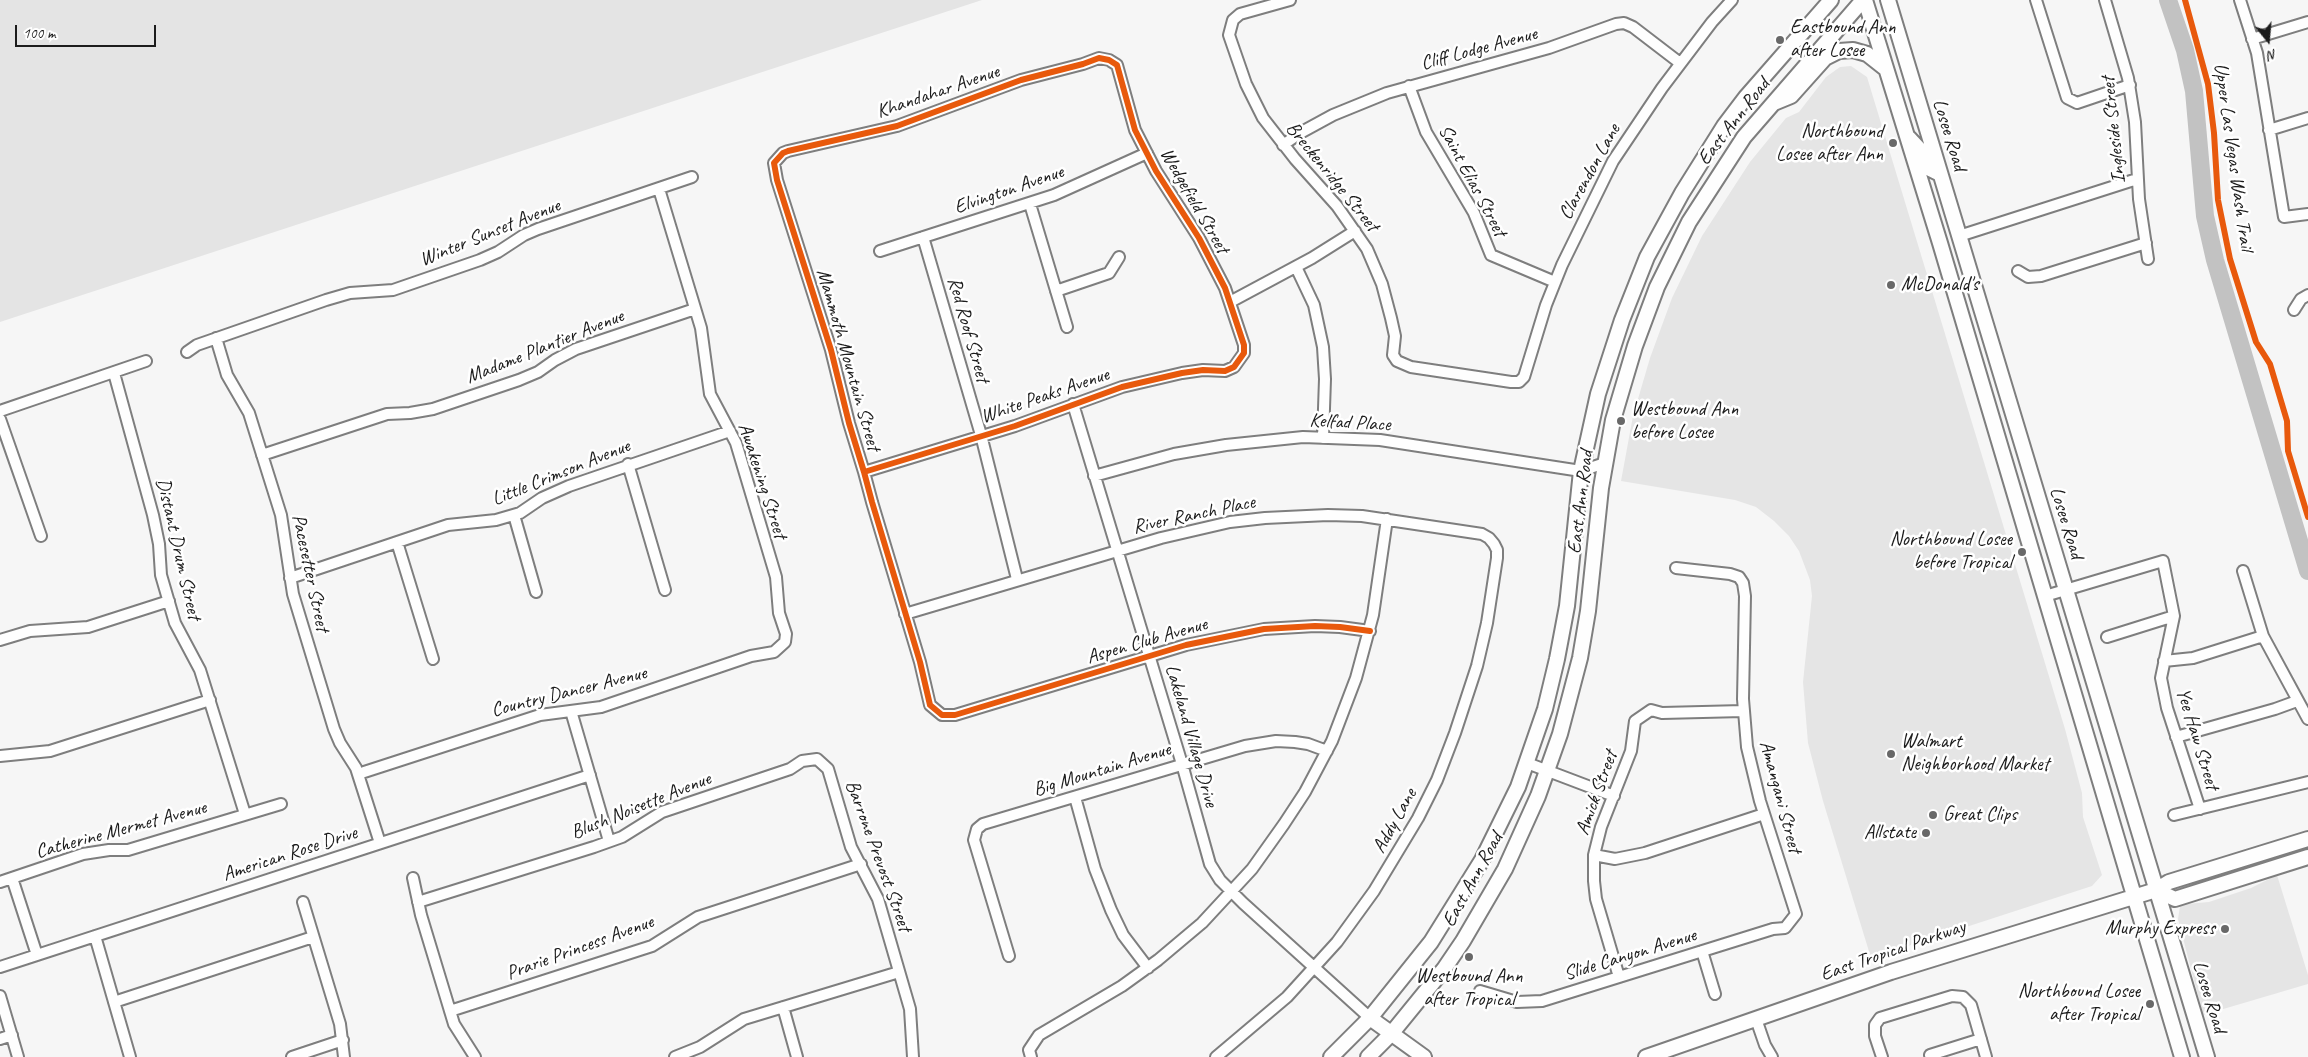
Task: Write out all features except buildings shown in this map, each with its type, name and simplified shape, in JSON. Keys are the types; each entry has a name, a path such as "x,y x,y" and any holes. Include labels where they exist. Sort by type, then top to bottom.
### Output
{"main road":[{"name":"East Ann Road","path":"1370,1018 1431,942 1474,875 1510,806 1527,763 1547,701 1564,622 1581,471 1598,394 1622,320 1647,257 1684,188 1724,126 1746,97 1831,0"},
{"name":"East Ann Road","path":"1391,1034 1444,969 1481,912 1512,855 1547,771 1565,715 1583,641 1605,463 1613,420 1640,331 1666,268 1703,200 1740,144 1771,104 1864,0"},
{"name":"Losee Road","path":"1864,0 1930,210 2182,1057"},
{"name":"Losee Road","path":"1888,0 2207,1057"},
{"path":"1771,104 1791,96 1825,58 1839,51 1853,50 1866,54 1886,69"},
{"path":"1907,136 1923,153 1928,168 1940,174"},
{"path":"1684,188 1703,200"},
{"path":"1930,210 1943,222 1948,235 1951,237 1959,236"},
{"name":"East Tropical Parkway","path":"1646,1057 1938,957 2156,890 2169,882 2308,839"},
{"path":"2156,890 2175,899 2308,857"},
{"path":"1331,1057 1370,1018 1424,1057"},
{"path":"1368,1057 1391,1034"}],"street":[{"name":"Breckenridge Street","path":"1290,0 1240,14 1233,20 1229,35 1246,84 1263,118 1283,145 1337,206 1367,249 1382,284 1393,327 1393,355 1401,364 1428,370 1506,382 1519,382"},
{"name":"Clarendon Lane","path":"1519,382 1524,378 1556,282 1588,210 1613,161 1680,63 1732,0"},
{"path":"2036,0 2064,94 2067,98 2074,102 2130,85"},
{"name":"Ingleside Street","path":"2104,0 2122,52 2130,85 2135,122 2137,179 2148,259"},
{"path":"2240,0 2257,53 2284,216 2308,214"},
{"path":"2252,39 2308,22"},
{"name":"Cliff Lodge Avenue","path":"1283,145 1300,132 1333,115 1409,86 1549,48 1616,24 1624,23 1633,27 1680,63"},
{"name":"Khandahar Avenue","path":"778,158 788,151 897,126 1020,80 1099,58 1109,60"},
{"name":"Wedgefield Street","path":"1109,60 1117,65 1130,113 1147,153 1164,184 1199,238 1230,302 1244,344 1244,353 1238,362"},
{"name":"Saint Elias Street","path":"1409,86 1426,132 1474,212 1491,255 1556,282"},
{"path":"2269,130 2308,118"},
{"name":"Elvington Avenue","path":"880,252 923,236 1030,204 1147,153"},
{"name":"Mammoth Mountain Street","path":"778,158 774,164 777,180 831,350 930,705 939,713"},
{"name":"Winter Sunset Avenue","path":"187,352 197,345 216,338 350,293 394,290 420,281 480,260 538,229 692,177"},
{"path":"1959,236 2137,179"},
{"name":"Awakening Street","path":"659,189 701,328 710,394 737,448 776,577 779,613 786,634 785,642"},
{"path":"1030,204 1066,327"},
{"path":"1230,302 1296,267 1355,231"},
{"name":"Red Roof Street","path":"923,236 981,436 1017,579"},
{"path":"2018,271 2028,277 2041,276 2146,243"},
{"path":"1056,291 1109,273 1120,257"},
{"path":"1296,267 1314,305 1322,341 1325,379 1323,438"},
{"path":"2294,310 2301,299 2308,295"},
{"name":"Madame Plantier Avenue","path":"262,455 386,414 410,413 433,408 519,380 538,372 576,349 695,309"},
{"name":"Pacesetter Street","path":"216,338 227,375 248,414 262,455 285,532 290,578 305,638 334,729 358,774 380,843"},
{"path":"0,411 8,406 146,361"},
{"name":"White Peaks Avenue","path":"864,472 1015,426 1108,391 1157,378 1203,370 1226,371 1234,367 1238,362"},
{"name":"Distant Drum Street","path":"114,373 153,515 159,544 161,575 175,623 195,658 246,814"},
{"name":"Lakeland Village Drive","path":"1073,404 1182,764 1210,864 1220,880 1232,892 1370,1018"},
{"path":"0,419 42,536"},
{"name":"Little Crimson Avenue","path":"290,578 458,523 488,521 514,515 554,492 628,464 730,431"},
{"name":"Kelfad Place","path":"1094,476 1174,454 1226,445 1265,440 1323,438 1380,440 1581,471 1605,463"},
{"path":"628,464 665,590"},
{"path":"514,515 536,592"},
{"name":"River Ranch Place","path":"905,614 1017,579 1193,529 1265,518 1328,515 1362,516 1482,534 1494,544"},
{"path":"1031,1057 1029,1050 1032,1044 1047,1029 1103,999 1148,968 1184,939 1232,892 1284,824 1305,792 1327,751 1356,678 1370,631 1387,520"},
{"path":"397,542 433,659"},
{"name":"Addy Lane","path":"1216,1057 1287,997 1337,942 1374,891 1418,818 1437,780 1477,666 1487,624 1497,558 1497,550 1494,544"},
{"name":"Yee Haw Street","path":"2066,590 2163,561 2174,616 2161,678 2166,708 2200,809"},
{"name":"Amangani Street","path":"1676,568 1730,574 1739,577 1743,583 1745,596 1743,711 1751,768 1796,914 1788,925"},
{"path":"2243,571 2263,636 2308,719"},
{"path":"2045,596 2066,590"},
{"path":"0,640 30,631 88,627 169,601"},
{"path":"2107,637 2174,616"},
{"name":"Aspen Club Avenue","path":"939,713 955,715 1186,645 1264,629 1340,626 1370,631"},
{"path":"2164,661 2193,658 2263,636"},
{"name":"Country Dancer Avenue","path":"358,774 540,715 601,706 751,656 774,652 785,642"},
{"path":"0,756 50,751 210,700"},
{"path":"2176,737 2275,710 2297,700"},
{"name":"Amick Street","path":"1618,977 1596,899 1594,855 1601,827 1631,751 1635,721 1651,710 1662,713 1743,711"},
{"path":"571,711 609,841"},
{"name":"Big Mountain Avenue","path":"1009,956 974,840 977,829 983,824 1245,746 1270,742 1308,744 1327,751"},
{"name":"Blush Noisette Avenue","path":"418,902 609,841 631,832 662,812 790,769 802,760 817,759"},
{"name":"Barrone Prevost Street","path":"817,759 828,769 851,847 878,899 910,1009 913,1057"},
{"path":"1527,763 1614,796"},
{"name":"American Rose Drive","path":"0,967 590,775"},
{"path":"2174,815 2308,782"},
{"path":"1075,797 1093,862 1111,910 1124,935 1148,968"},
{"name":"Catherine Mermet Avenue","path":"0,882 83,854 109,850 128,850 280,804"},
{"path":"1594,855 1614,859 1636,856 1764,814"},
{"name":"Prarie Princess Avenue","path":"450,1011 646,948 698,917 861,864"},
{"path":"12,878 36,955"},
{"path":"413,878 418,902 450,1011 457,1029 475,1057"},
{"path":"303,902 340,1024 344,1057"},
{"name":"Slide Canyon Avenue","path":"1480,991 1507,1000 1528,1003 1542,1001 1788,925"},
{"path":"95,936 130,1057"},
{"path":"114,1002 313,937"},
{"path":"1702,951 1715,994"},
{"path":"675,1057 687,1055 744,1019 899,972"},
{"path":"0,996 18,1057"},
{"path":"1882,1057 1875,1036 1875,1025 1880,1018 1952,996 1963,997 1971,1005 1986,1057"},
{"path":"783,1007 798,1057"},
{"path":"1756,1019 1765,1045 1772,1057"},
{"path":"0,1039 12,1035"},
{"path":"1930,1055 1981,1039"},
{"path":"292,1057 343,1040"}],"shaded area":[{"path":"0,0 982,0 0,322"},
{"path":"1851,66 1867,77 2065,729 2082,793 2083,817 2102,875 2092,886 1871,958 1823,801 1808,743 1803,682 1812,596 1810,580 1799,551 1789,536 1756,507 1735,500 1621,481 1633,416 1650,358 1672,298 1702,236 1750,162 1786,118 1799,112 1826,77 1840,67"},
{"path":"2277,875 2308,975 2308,984 2203,1015 2178,919 2180,906 2209,902 2251,888"}],"waterway":[{"path":"2168,0 2185,50 2194,91 2205,216 2215,260 2308,571"}],"cycle path":[{"name":"Upper Las Vegas Wash Trail","path":"2185,0 2208,84 2214,133 2218,200 2230,259 2256,342 2270,364 2287,421 2288,451 2308,517"},
{"path":"864,472 1015,426 1122,387 1182,373 1203,370 1225,371 1234,367 1244,353 1244,345 1225,288 1199,238 1156,171 1135,130 1117,65 1109,60 1099,58 1021,80 897,126 788,151 783,153 774,163 777,180 831,350 849,423 920,662 930,705 942,715 955,715 1186,645 1264,629 1315,626 1370,631"}],"place":[{"name":"Eastbound Ann after Losee","path":"1780,40"},
{"name":"Northbound Losee after Ann","path":"1893,143"},
{"name":"McDonald's","path":"1891,285"},
{"name":"Westbound Ann before Losee","path":"1621,421"},
{"name":"Northbound Losee before Tropical","path":"2022,552"},
{"name":"Walmart Neighborhood Market","path":"1891,754"},
{"name":"Great Clips","path":"1933,815"},
{"name":"Allstate","path":"1926,833"},
{"name":"Murphy Express","path":"2225,929"},
{"name":"Westbound Ann after Tropical","path":"1469,957"},
{"name":"Northbound Losee after Tropical","path":"2150,1004"}]}
